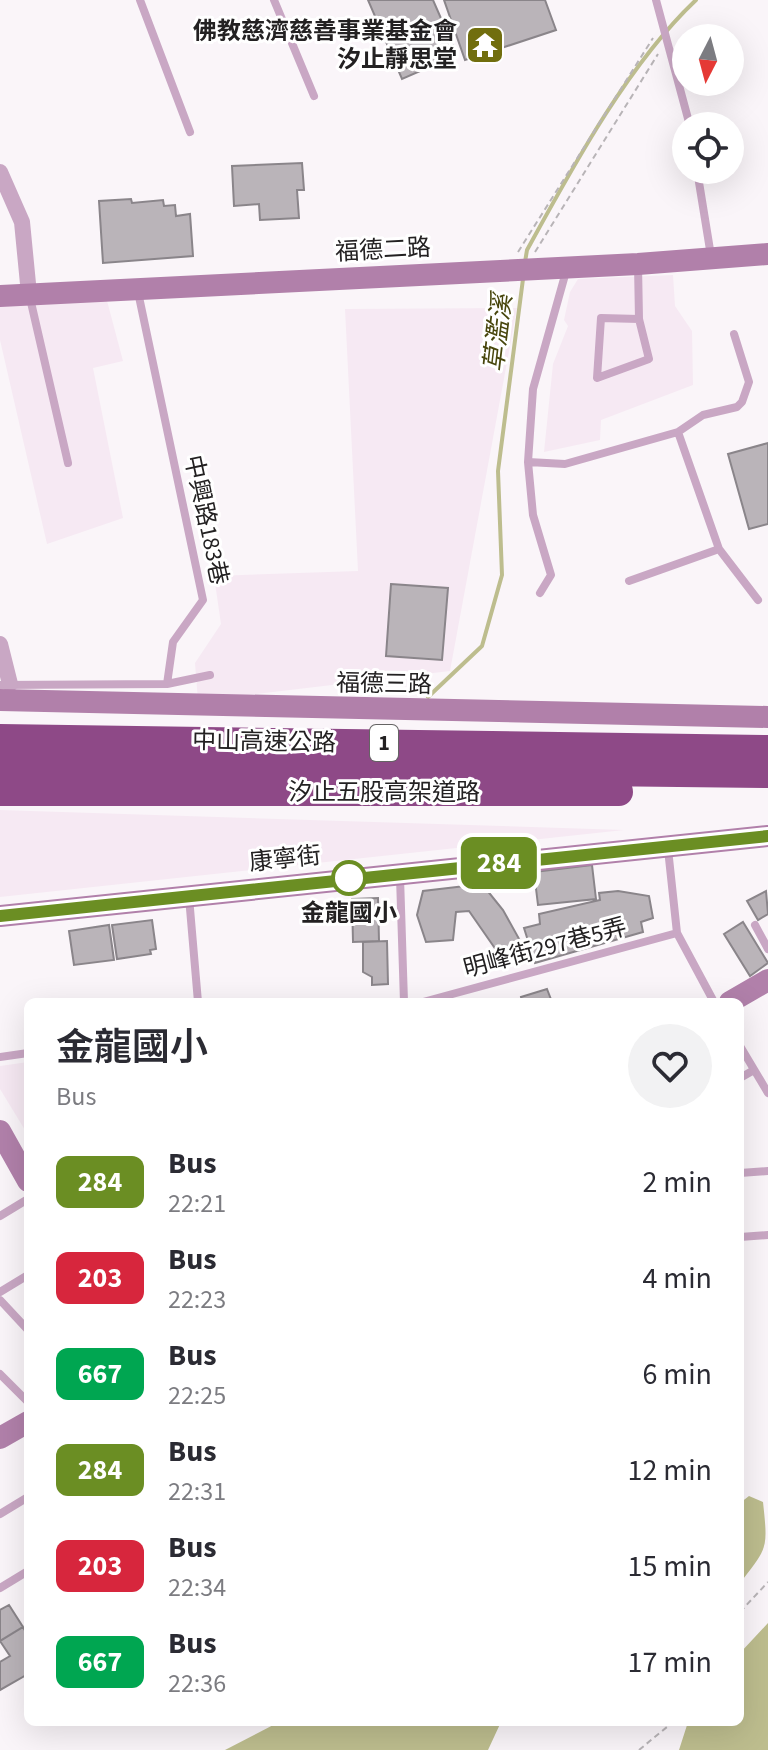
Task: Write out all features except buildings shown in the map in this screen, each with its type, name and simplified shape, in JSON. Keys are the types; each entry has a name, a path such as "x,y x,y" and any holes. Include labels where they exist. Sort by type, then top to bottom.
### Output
{"highway":[{"name":"中山高速公路","path":"0,738 768,749"},
{"name":"中山高速公路","path":"0,765 768,774"},
{"name":"汐止五股高架道路","path":"0,792 768,794"}],"street":[{"path":"0,172 22,222 29,294"},
{"name":"福德二路","path":"0,296 568,268 768,254"},
{"path":"0,644 3,690"},
{"name":"福德三路","path":"3,690 768,717"},
{"name":"康寧街","path":"0,916 768,836"},
{"path":"737,998 768,980"},
{"path":"1,1135 24,1174"},
{"path":"0,1438 24,1424"}],"lane":[{"path":"140,0 190,132"},
{"path":"274,0 314,96"},
{"path":"656,0 686,112"},
{"path":"699,184 711,258"},
{"path":"638,264 639,319 649,359 597,378 601,318 639,319"},
{"path":"540,593 547,584 550,567 533,515 528,462 533,389 568,268"},
{"name":"中興路183巷","path":"137,287 203,600 173,642 167,684"},
{"path":"29,294 68,463"},
{"path":"528,462 565,464 678,432 703,415 742,402 749,382 734,334"},
{"path":"678,432 719,549 758,600"},
{"path":"629,581 719,549"},
{"path":"3,690 167,684 210,675"},
{"path":"667,847 677,933 712,998"},
{"path":"400,872 404,998"},
{"path":"188,896 198,998"},
{"path":"755,925 768,949"},
{"name":"明峰街297巷5弄","path":"438,998 677,933"},
{"path":"744,1053 768,1093"},
{"path":"0,1057 24,1054"},
{"path":"744,1076 754,1070"},
{"path":"744,1173 768,1171"},
{"path":"0,1216 24,1201"},
{"path":"744,1237 768,1235"},
{"path":"0,1292 24,1277"},
{"path":"0,1300 24,1326"},
{"path":"0,1374 24,1398"},
{"path":"0,1514 24,1499"},
{"path":"0,1588 24,1573"}],"path":[{"path":"524,270 519,247 640,53 664,25"},
{"path":"524,270 650,63 669,43"},
{"path":"744,1608 768,1582"},
{"path":"639,1750 668,1726"}],"shaded area":[{"path":"673,275 675,306 692,331 693,385 601,420 600,440 544,452 553,364 568,326 564,320 570,292 578,279"},
{"path":"106,297 123,361 93,368 123,518 47,544 0,340 0,305"},
{"path":"517,308 450,671 198,701 195,663 221,624 214,576 358,571 345,309"},
{"path":"0,810 624,830 0,897"},
{"path":"24,1063 24,1128 0,1089 0,1066"},
{"path":"749,1496 763,1502 765,1539 761,1554 744,1578 744,1500"},
{"path":"768,1623 768,1750 679,1750 687,1726 744,1726 744,1649"},
{"path":"271,1726 499,1726 488,1750 225,1750"}],"waterway":[{"name":"草濫溪","path":"525,262 527,250 603,118 647,55 696,0"},
{"name":"草濫溪","path":"428,697 482,646 502,575 498,471 523,279"}],"bus line":[{"name":"284","path":"0,916 768,836"}],"place":[{"name":"佛教慈濟慈善事業基金會 汐止靜思堂","path":"485,45"},
{"name":"金龍國小","path":"349,878"}]}
